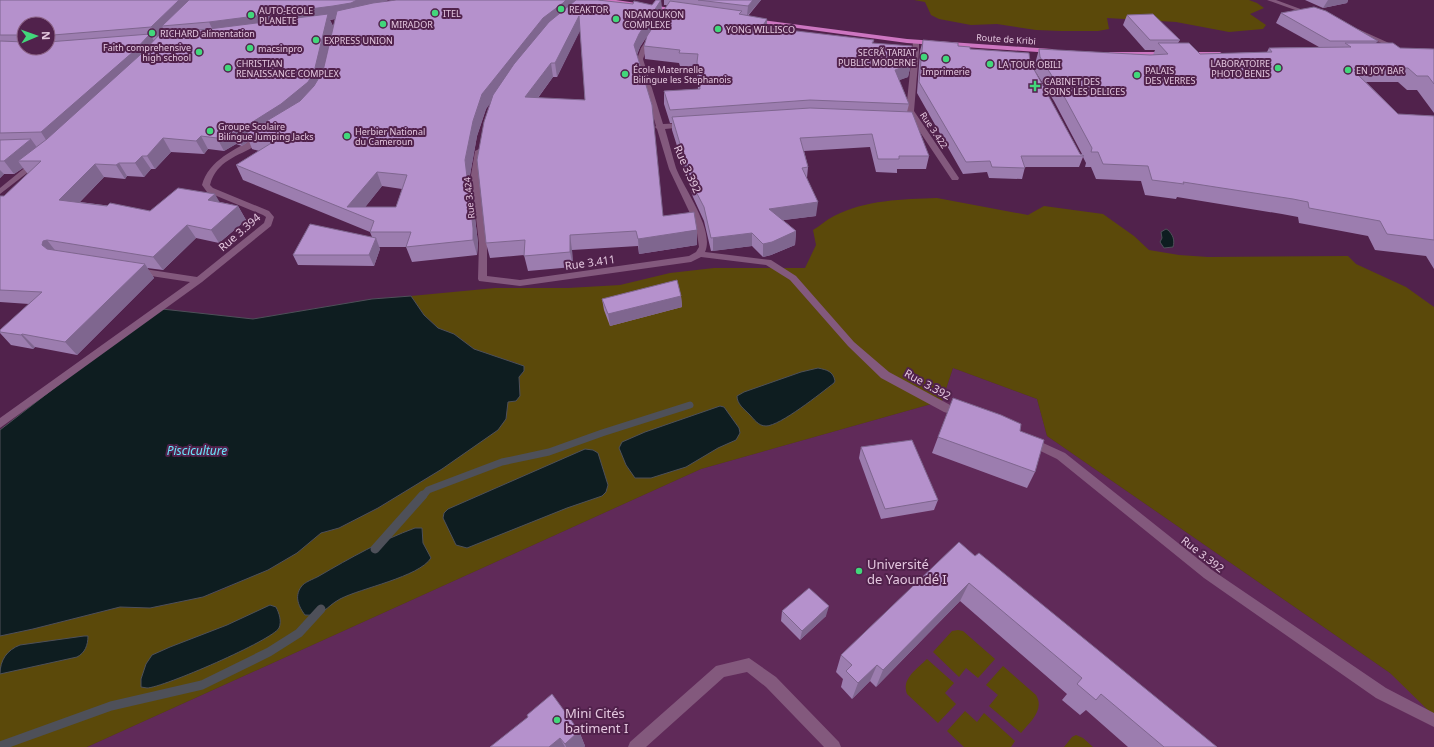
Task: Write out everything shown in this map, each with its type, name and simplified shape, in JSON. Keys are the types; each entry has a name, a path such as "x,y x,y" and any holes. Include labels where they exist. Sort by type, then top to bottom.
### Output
{"main road":[{"path":"604,0 687,12"},
{"name":"Route de Kribi","path":"746,20 916,42 1028,53 1057,51"},
{"path":"1102,54 1172,54"},
{"path":"1179,54 1225,54"}],"street":[{"path":"1270,0 1318,17"},
{"name":"Rue 3.392","path":"668,10 644,48 640,59 659,127 673,169 700,226 703,247 700,254 768,262 793,278 846,338 875,367 948,409 968,416"},
{"path":"1352,29 1400,53"},
{"name":"Rue 3.422","path":"916,42 917,54 910,98 910,111 955,178"},
{"path":"907,122 916,120"},
{"path":"659,127 691,124"},
{"name":"Rue 3.394","path":"0,424 199,280 268,224 270,217 266,213 210,190 206,185 206,179 211,170 268,133"},
{"name":"Rue 3.424","path":"480,142 475,176 483,243 482,279"},
{"path":"0,192 41,158"},
{"name":"Rue 3.411","path":"482,279 520,283 691,259 700,254"},
{"path":"128,269 199,280"},
{"name":"Rue 3.392","path":"1021,437 1061,456 1214,578 1381,693 1434,720"},
{"path":"635,747 721,671 749,665 771,682 834,747"}],"shaded area":[{"path":"914,0 1249,0 1264,8 1250,14 1266,25 1263,29 1229,32 1176,22 1107,18 1109,29 1098,31 1036,30 997,24 971,25 939,19 931,15 925,2"},
{"path":"937,198 1028,215 1044,206 1103,214 1134,236 1149,250 1179,255 1208,257 1348,256 1356,264 1406,287 1434,307 1434,716 1390,673 1047,436 1037,399 953,368 942,401 701,469 87,747 0,747 0,636 120,607 150,608 203,597 224,589 268,570 297,553 321,533 339,528 378,508 442,469 506,419 508,402 520,396 519,377 524,371 514,362 497,358 474,349 454,334 438,328 424,315 411,296 495,288 568,288 620,285 670,273 714,268 805,268 816,245 813,230 828,219 858,207 884,201"},
{"name":"Université de Yaoundé I","path":"953,368 1037,399 1047,436 1390,673 1434,707 1434,747 87,747 701,469 942,401"},
{"path":"952,631 963,631 995,659 978,678 966,668 959,677 933,652"},
{"path":"927,659 954,683 945,693 956,704 938,723 907,694 906,689 908,679"},
{"path":"1003,666 1036,695 1038,700 1038,711 1021,733 989,706 998,695 986,685"},
{"path":"965,711 977,722 984,713 1015,741 1011,747 964,747 947,731"},
{"path":"1076,735 1083,738 1093,747 1064,747 1072,737"}],"water":[{"path":"1166,229 1170,232 1173,238 1173,247 1164,248 1160,242 1162,238 1161,232"},
{"name":"Pisciculture","path":"411,296 424,315 438,328 454,334 474,349 524,366 524,371 519,377 520,396 516,401 508,402 506,419 498,430 442,469 378,508 339,528 321,533 297,553 268,570 203,597 150,608 120,607 0,636 0,430 124,334 162,309 253,319 372,299"},
{"path":"818,368 827,370 831,373 835,381 834,383 781,421 766,426 758,424 739,404 737,396 744,392 801,372"},
{"path":"720,406 724,407 739,428 740,433 736,440 718,448 686,467 651,478 635,478 626,465 619,448 622,442 645,432"},
{"path":"585,449 593,450 598,453 608,485 606,492 602,496 567,508 467,548 456,545 443,518 444,513 448,509"},
{"path":"415,528 422,528 423,543 431,558 425,565 389,582 340,599 320,613 305,615 298,602 299,591 304,584 366,550"},
{"path":"270,605 276,607 280,620 279,628 272,634 239,652 194,672 157,686 147,688 141,687 141,679 146,664 152,655 227,625"},
{"path":"88,636 87,646 77,657 0,674 1,664 5,656 15,647"}],"building":[{"path":"0,0 179,0 151,27 56,35 56,16 16,16 16,35 0,35"},
{"path":"189,0 357,0 351,3 333,6 209,22 162,26"},
{"path":"396,0 566,0 543,18 482,94 473,121 465,160 473,240 406,247 411,232 370,232 374,221 236,165 273,142 245,134 300,101 314,86 323,71 337,11 373,3","holes":["377,172 407,175 396,207 347,207"]},
{"path":"576,0 598,0 633,4 634,1 652,5 656,0 661,0 639,34 634,45 652,105 663,216 694,212 697,230 638,239 636,231 570,235 570,252 524,256 525,240 486,243 477,160 484,122 493,95 514,64 549,22","holes":["579,16 585,100 525,97 551,63 555,63"]},
{"path":"698,0 753,0 748,6"},
{"path":"670,1 742,11 739,14 767,19 762,27 874,40 872,43 912,46 911,64 895,70 909,104 810,100 670,110 664,91 700,89 697,62 698,54 679,53 680,50 644,46 647,36"},
{"path":"1314,7 1326,11 1378,41 1330,41 1281,13"},
{"path":"328,14 314,72 308,82 281,104 235,133 229,131 217,138 201,136 196,141 163,138 147,156 142,156 135,163 119,163 116,165 95,164 59,200 107,206 110,203 150,211 178,188 215,194 208,200 238,206 211,230 187,225 153,257 47,240 43,241 42,245 47,249 145,264 65,342 22,334 0,332 0,330 42,292 0,290 0,196 4,196 41,161 18,161 47,139 140,55 161,33 209,29"},
{"path":"1153,14 1180,40 1150,40 1127,15"},
{"path":"150,34 134,51 41,132 0,133 0,41 16,42 16,56 56,56 56,41"},
{"path":"923,40 958,43 958,46 970,47 970,49 1029,53 1030,62 1080,154 1084,156 1021,156 1025,168 992,167 990,161 966,162 919,82"},
{"path":"1158,43 1189,43 1200,54 1272,52 1269,48 1351,47 1345,43 1393,43 1400,48 1434,49 1434,84 1428,76 1417,76 1408,68 1354,68 1357,71 1354,71 1398,114 1434,116 1434,240 1387,234 1380,221 1309,208 1308,202 1183,182 1184,184 1152,180 1148,166 1103,164 1098,152 1091,152 1092,148 1059,87 1040,57 1039,49 1150,55 1168,54"},
{"path":"810,108 912,112 929,156 899,156 899,159 878,159 872,134 800,138 808,167 802,168 818,202 769,209 796,231 772,242 763,244 752,233 711,238 704,207 692,184 672,117"},
{"path":"31,139 4,161 0,161 0,140"},
{"path":"310,224 376,238 369,255 293,255"},
{"path":"677,280 681,296 608,314 602,299"},
{"path":"953,398 1001,415 1021,424 1020,431 1044,440 1035,472 938,437"},
{"path":"912,440 938,500 885,509 861,447"},
{"path":"959,542 975,556 979,553 1217,747 1164,747 1101,694 1096,700 1077,684 1082,678 969,583 883,670 877,665 858,683 846,671 852,665 841,655"},
{"path":"809,588 829,606 802,631 782,611"},
{"path":"552,694 579,731 565,744 560,738 549,747 490,747 528,717 527,715"}],"waterway":[{"path":"423,496 428,490 502,462 549,452 602,433 690,405"},
{"path":"375,549 423,495"},
{"path":"0,746 111,706 202,685 269,652 299,633 321,609"}],"place":[{"name":"REAKTOR","path":"561,9"},
{"name":"ITEL","path":"435,13"},
{"name":"AUTO-ECOLE PLANETE","path":"251,15"},
{"name":"NDAMOUKON COMPLEXE","path":"616,19"},
{"name":"MIRADOR","path":"383,24"},
{"name":"YONG WILLISCO","path":"718,29"},
{"name":"RICHARD alimentation","path":"152,33"},
{"name":"EXPRESS UNION","path":"316,40"},
{"name":"macsinpro","path":"250,48"},
{"name":"Faith comprehensive high school","path":"199,52"},
{"name":"SECRÃ TARIAT PUBLIC MODERNE","path":"924,57"},
{"name":"Imprimerie","path":"946,59"},
{"name":"LA TOUR OBILI","path":"990,64"},
{"name":"CHRISTIAN RENAISSANCE COMPLEX","path":"228,68"},
{"name":"LABORATOIRE PHOTO BENIS","path":"1278,68"},
{"name":"EN JOY BAR","path":"1348,70"},
{"name":"École Maternelle Bilingue les Stephanois","path":"625,74"},
{"name":"PALAIS DES VERRES","path":"1137,75"},
{"name":"CABINET DES SOINS LES DELICES","path":"1035,86"},
{"name":"Groupe Scolaire Bilingue Jumping Jacks","path":"210,131"},
{"name":"Herbier National du Cameroun","path":"347,136"},
{"name":"Université de Yaoundé I","path":"859,571"},
{"name":"Mini Cités batiment I","path":"557,720"}]}
